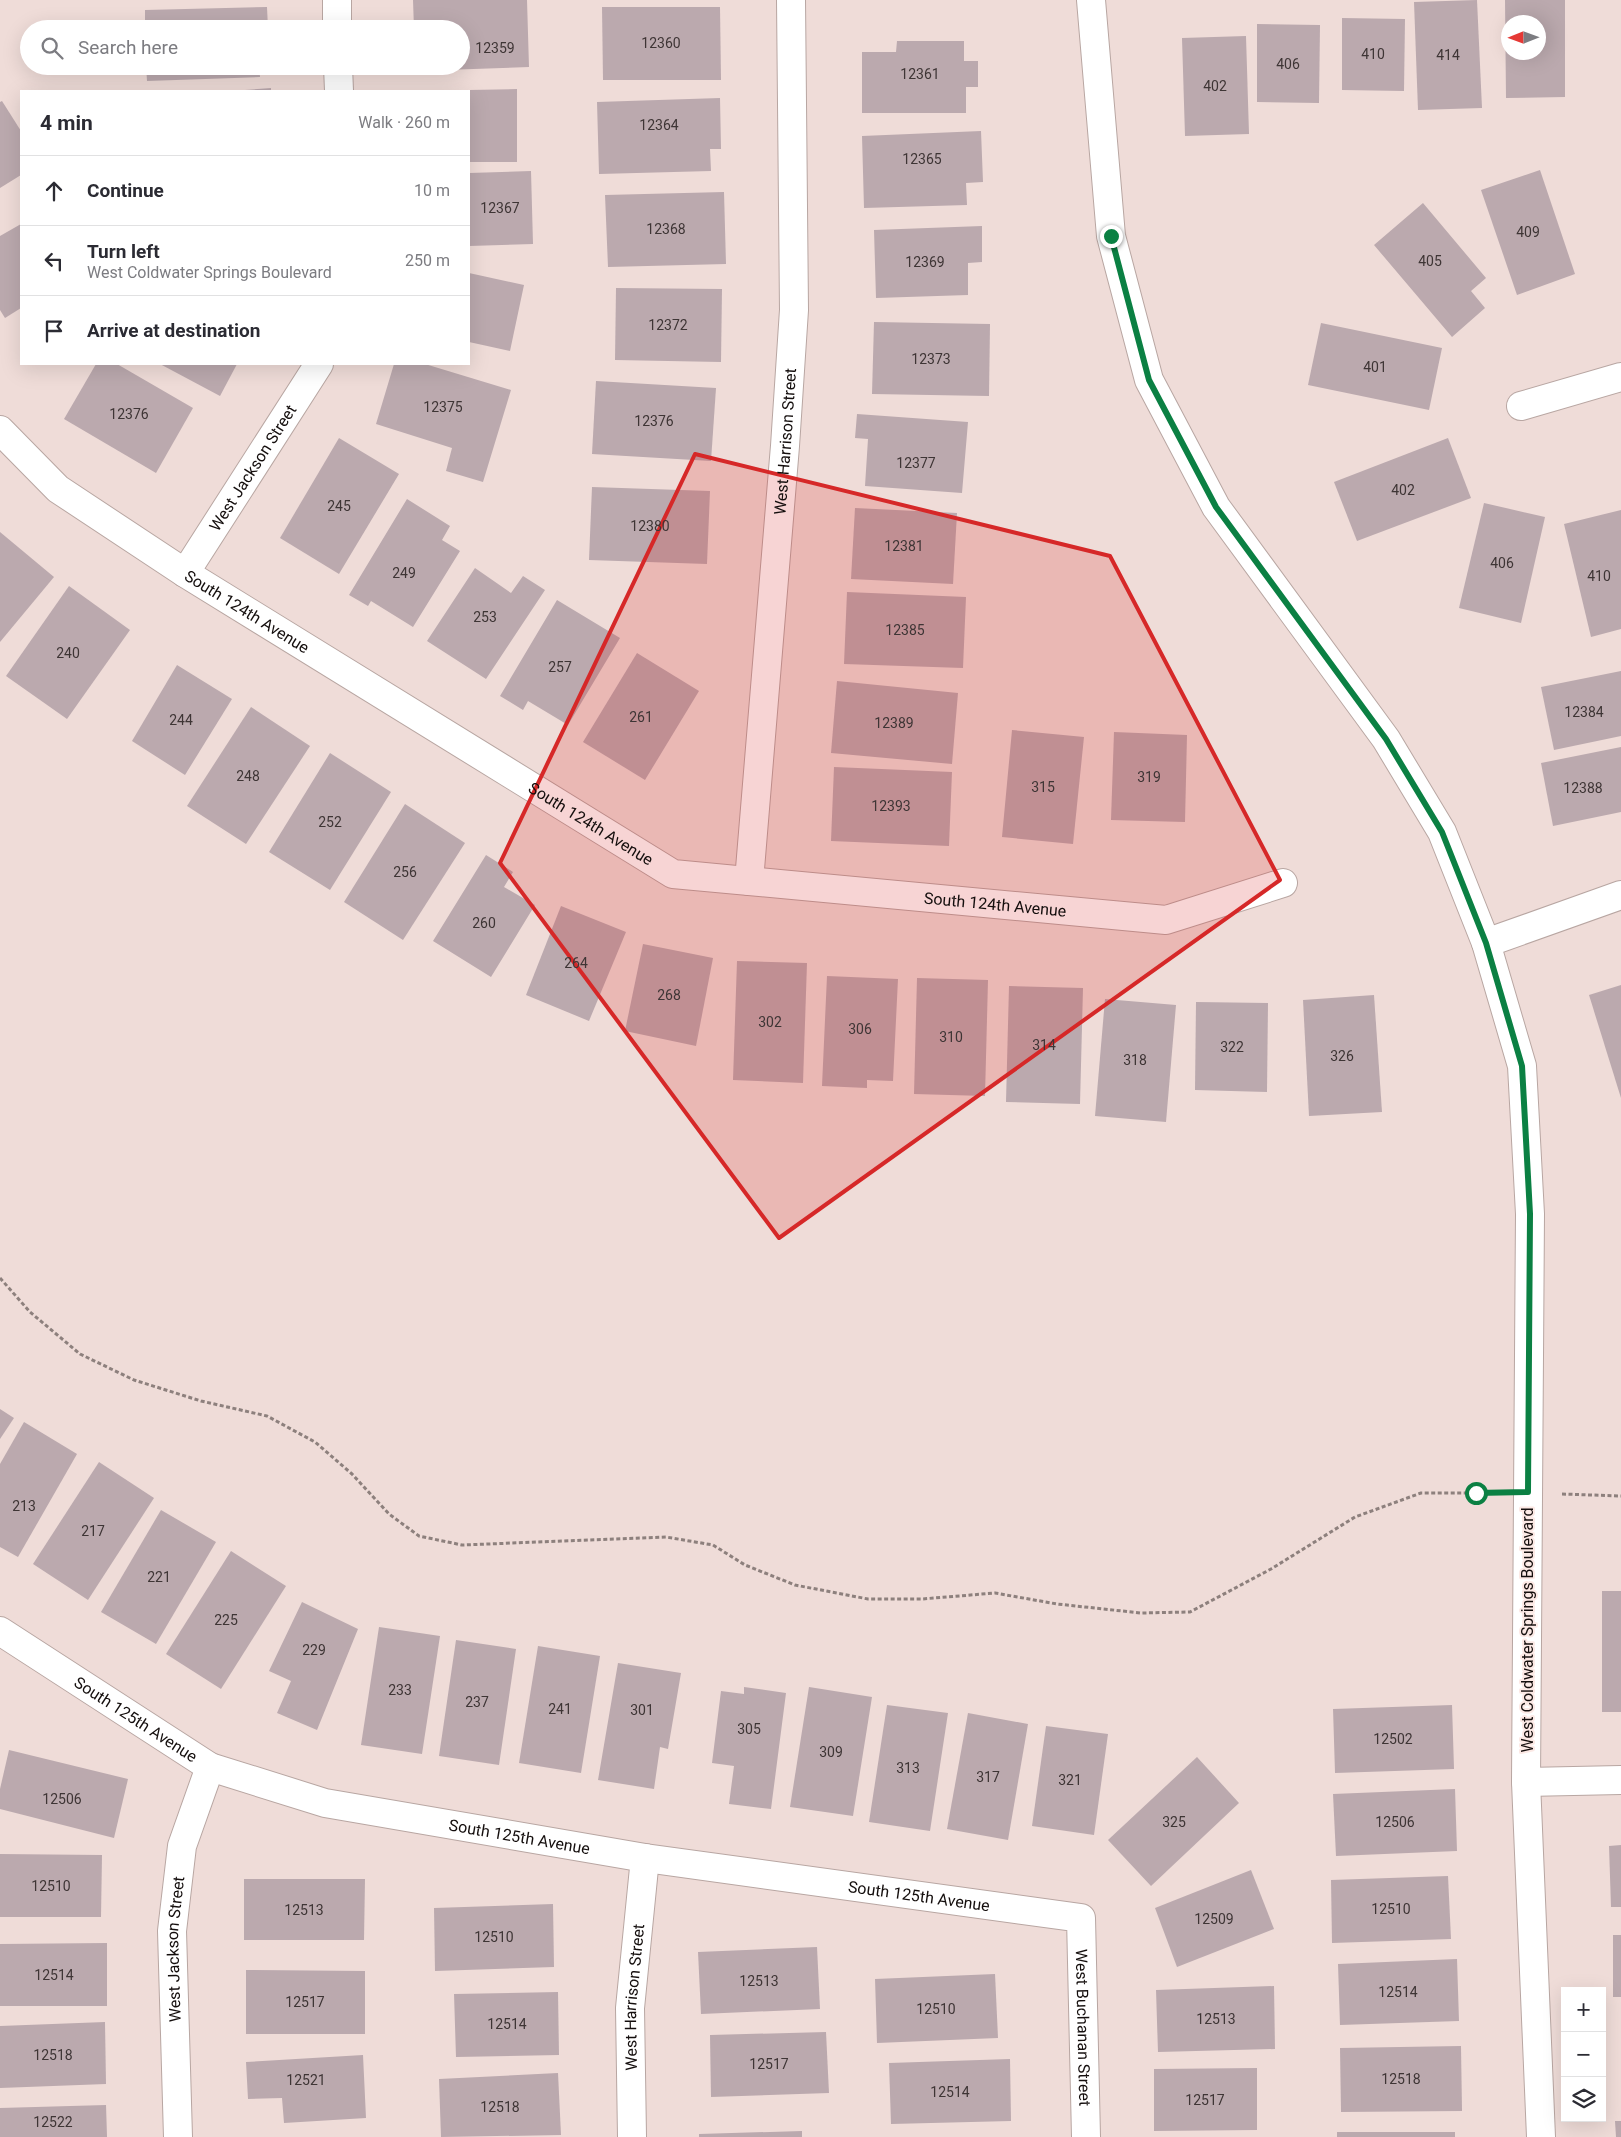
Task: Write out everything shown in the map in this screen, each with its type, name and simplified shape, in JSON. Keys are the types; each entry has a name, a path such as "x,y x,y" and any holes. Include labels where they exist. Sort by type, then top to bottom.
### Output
{"street":[{"path":"337,0 337,20"},
{"name":"West Harrison Street","path":"749,881 785,446 794,310 791,0"},
{"name":"West Coldwater Springs Boulevard","path":"1091,0 1111,236 1149,380 1216,507 1391,747 1442,832 1486,943 1522,1066 1530,1214 1526,1782 1541,2137"},
{"path":"338,75 339,90"},
{"name":"West Jackson Street","path":"185,572 317,365"},
{"path":"1521,406 1621,377"},
{"name":"South 124th Avenue","path":"0,430 58,489 185,572 673,874 1166,920 1283,883"},
{"path":"1486,943 1621,896"},
{"name":"South 125th Avenue","path":"0,1631 210,1767 325,1803 645,1858 1080,1918"},
{"name":"West Jackson Street","path":"178,2137 172,1932 182,1846 210,1767"},
{"path":"1526,1782 1621,1780"},
{"name":"West Harrison Street","path":"632,2137 630,2008 645,1858"},
{"name":"West Buchanan Street","path":"1080,1918 1086,2137"}],"path":[{"path":"0,1278 30,1312 80,1354 134,1380 201,1401 267,1416 315,1442 352,1474 388,1514 419,1536 462,1545 666,1537 713,1545 745,1565 795,1585 868,1599 922,1599 995,1593 1076,1606 1141,1613 1190,1612 1270,1569 1355,1517 1421,1493 1528,1492 1621,1496"}],"highlighted area":[{"path":"695,454 1110,556 1280,880 779,1238 500,863"}],"building":[{"path":"413,0 527,0 529,67 470,69 470,20 414,20"},
{"path":"1477,0 1482,108 1418,110 1414,2"},
{"path":"1505,0 1565,0 1565,97 1506,98 1506,60 1546,60 1546,15 1505,15"},
{"path":"267,7 268,20 145,20 145,10"},
{"path":"602,7 720,7 721,80 603,80"},
{"path":"1342,18 1405,19 1404,91 1342,90"},
{"path":"1257,24 1320,25 1319,103 1257,102"},
{"path":"1246,36 1249,134 1185,136 1182,38"},
{"path":"897,41 964,41 964,61 978,61 978,87 966,87 966,113 862,113 862,52 896,52"},
{"path":"147,75 260,75 260,77 147,81"},
{"path":"271,88 271,90 245,90"},
{"path":"517,89 517,162 470,162 469,90"},
{"path":"720,98 721,149 710,149 711,171 599,174 597,102"},
{"path":"2,101 20,129 20,176 0,188 0,102"},
{"path":"981,131 983,182 966,183 967,205 864,208 862,136"},
{"path":"1540,170 1575,274 1517,295 1481,190"},
{"path":"531,171 533,244 470,246 470,173"},
{"path":"724,192 726,264 608,267 605,195"},
{"path":"1423,203 1486,278 1471,291 1485,308 1452,337 1374,245"},
{"path":"20,225 20,309 5,318 0,310 0,236"},
{"path":"982,226 982,262 968,263 968,295 876,298 874,230"},
{"path":"470,273 524,285 510,351 470,342"},
{"path":"616,288 722,289 721,362 615,360"},
{"path":"874,322 990,324 989,396 872,394"},
{"path":"1321,323 1442,348 1429,410 1308,385"},
{"path":"95,365 119,365 193,408 156,473 64,419"},
{"path":"162,365 236,365 220,396"},
{"path":"394,365 428,365 511,390 483,482 446,471 452,448 376,424"},
{"path":"596,381 716,388 711,461 592,454"},
{"path":"857,414 968,422 962,493 865,486 868,439 855,438"},
{"path":"339,438 399,474 339,574 280,538"},
{"path":"1448,438 1471,498 1357,541 1334,482"},
{"path":"592,487 710,491 707,564 589,560"},
{"path":"407,499 450,526 442,540 460,551 413,627 371,601 368,606 349,595"},
{"path":"1484,503 1545,517 1521,623 1459,608"},
{"path":"855,508 957,513 953,584 851,579"},
{"path":"1621,510 1621,629 1591,637 1564,524"},
{"path":"0,532 54,577 0,642"},
{"path":"475,568 511,593 523,576 545,590 486,679 427,641"},
{"path":"69,586 130,630 67,719 6,676"},
{"path":"847,592 966,597 963,668 844,664"},
{"path":"557,600 620,638 568,725 528,701 523,710 500,696"},
{"path":"637,653 699,691 645,780 583,742"},
{"path":"177,665 232,699 185,775 132,741"},
{"path":"1621,671 1621,736 1554,750 1541,687"},
{"path":"837,681 958,693 952,764 831,753"},
{"path":"251,707 310,746 246,844 187,806"},
{"path":"1012,730 1084,737 1073,844 1002,837"},
{"path":"1114,732 1187,735 1185,822 1111,820"},
{"path":"1621,747 1621,812 1553,826 1541,763"},
{"path":"330,753 391,792 330,890 269,852"},
{"path":"834,767 952,772 949,846 831,841"},
{"path":"405,804 465,843 403,940 344,902"},
{"path":"486,855 513,872 504,887 535,905 491,977 433,941"},
{"path":"561,906 626,932 589,1021 526,995"},
{"path":"643,944 713,958 696,1046 625,1031"},
{"path":"737,961 807,963 803,1083 733,1080"},
{"path":"827,976 898,979 893,1081 867,1080 867,1088 822,1086"},
{"path":"917,978 988,980 985,1096 914,1094"},
{"path":"1621,985 1621,1098 1589,995"},
{"path":"1009,986 1083,988 1080,1104 1006,1102"},
{"path":"1374,995 1382,1112 1309,1116 1303,1000"},
{"path":"1105,999 1176,1005 1166,1122 1095,1116"},
{"path":"1196,1002 1268,1003 1267,1092 1195,1090"},
{"path":"0,1409 14,1418 0,1439"},
{"path":"24,1422 77,1454 18,1557 0,1547 0,1464"},
{"path":"99,1462 154,1498 88,1600 33,1564"},
{"path":"161,1510 216,1542 156,1644 101,1612"},
{"path":"231,1551 286,1586 221,1689 166,1654"},
{"path":"1602,1591 1621,1591 1621,1712 1602,1712"},
{"path":"302,1602 358,1629 317,1730 277,1713 291,1681 269,1671"},
{"path":"379,1627 440,1636 422,1754 361,1745"},
{"path":"456,1640 516,1649 499,1765 439,1756"},
{"path":"538,1646 600,1656 581,1773 519,1763"},
{"path":"618,1663 681,1673 668,1749 660,1747 654,1789 598,1780"},
{"path":"744,1687 786,1693 771,1809 729,1804 734,1766 712,1763 721,1691 744,1694"},
{"path":"809,1687 872,1697 853,1816 790,1807"},
{"path":"887,1705 948,1713 930,1831 869,1822"},
{"path":"1452,1705 1454,1769 1335,1773 1333,1709"},
{"path":"968,1713 1028,1724 1008,1840 947,1829"},
{"path":"1046,1726 1108,1734 1094,1835 1032,1826"},
{"path":"9,1750 128,1779 114,1838 0,1809 0,1789"},
{"path":"1197,1757 1239,1803 1151,1886 1108,1840"},
{"path":"1455,1789 1457,1851 1336,1856 1333,1794"},
{"path":"1621,1845 1621,1907 1611,1907 1609,1846"},
{"path":"0,1854 102,1855 101,1917 0,1917"},
{"path":"1251,1870 1274,1929 1177,1967 1155,1908"},
{"path":"1448,1876 1451,1939 1332,1943 1331,1880"},
{"path":"244,1879 365,1879 364,1940 244,1940"},
{"path":"553,1904 554,1967 435,1971 434,1908"},
{"path":"1613,1935 1621,1935 1621,1997 1613,1997"},
{"path":"107,1943 107,2006 0,2006 0,1944"},
{"path":"817,1947 820,2009 701,2014 698,1952"},
{"path":"1457,1959 1459,2021 1340,2025 1338,1964"},
{"path":"246,1970 365,1971 365,2034 246,2034"},
{"path":"995,1974 998,2038 877,2043 875,1979"},
{"path":"1274,1986 1275,2049 1158,2052 1156,1990"},
{"path":"558,1992 559,2055 456,2057 454,1994"},
{"path":"105,2022 106,2084 0,2088 0,2026"},
{"path":"826,2032 829,2093 711,2097 710,2035"},
{"path":"1461,2046 1462,2111 1341,2112 1340,2048"},
{"path":"363,2055 366,2118 284,2123 282,2098 248,2099 246,2062"},
{"path":"1010,2059 1011,2121 891,2124 889,2063"},
{"path":"1257,2068 1257,2130 1154,2131 1154,2069"},
{"path":"558,2073 561,2135 441,2137 439,2079"},
{"path":"106,2105 107,2137 0,2137 0,2108"},
{"path":"1615,2121 1621,2121 1621,2137 1616,2137"},
{"path":"802,2131 802,2137 699,2137 699,2134"},
{"path":"1337,2132 1455,2132 1455,2137 1337,2137"}],"route":[{"path":"1111,236 1149,380 1216,507 1386,739 1442,832 1486,943 1522,1066 1530,1214 1528,1492 1476,1493"}]}
